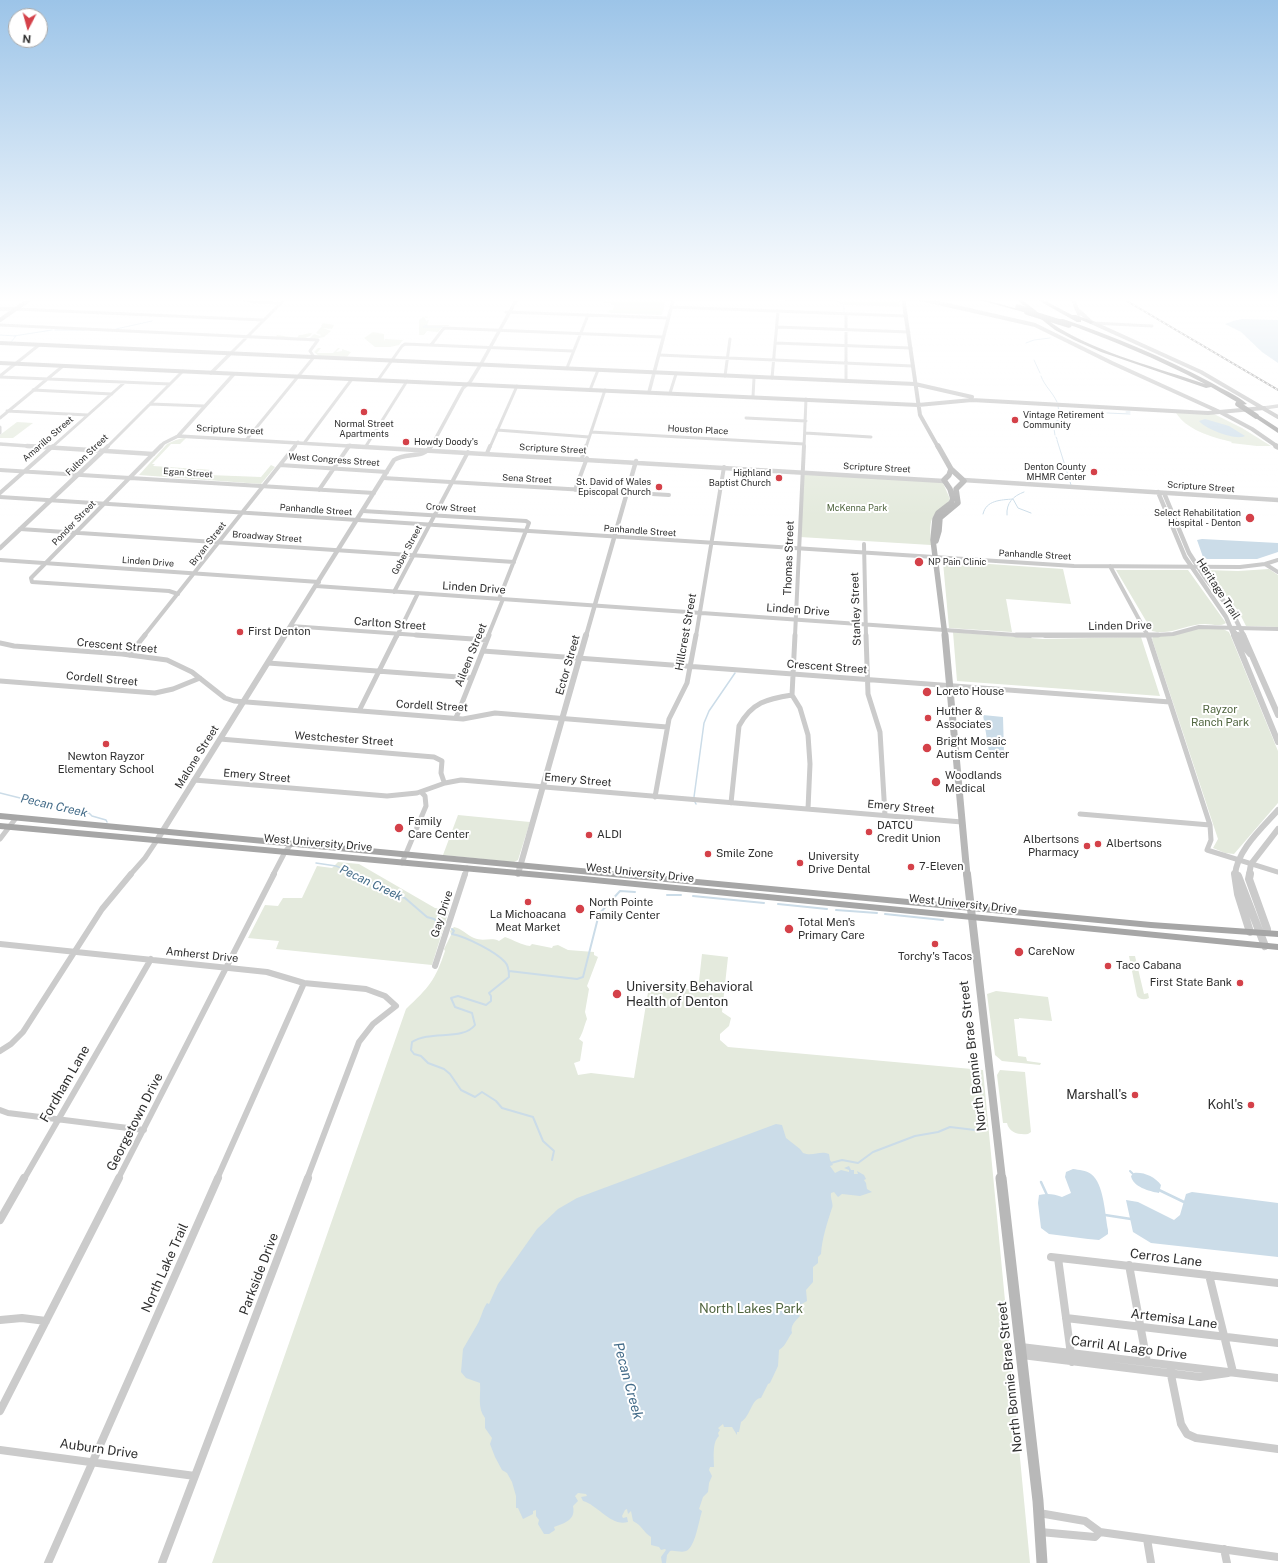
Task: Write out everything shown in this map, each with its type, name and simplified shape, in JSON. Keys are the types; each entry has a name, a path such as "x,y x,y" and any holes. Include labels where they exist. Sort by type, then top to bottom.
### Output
{"highway":[{"path":"1160,370 1208,387"},
{"path":"1173,370 1241,404"},
{"path":"1181,370 1200,379 1241,404 1278,431"},
{"path":"1259,416 1278,426"}],"main road":[{"path":"158,370 918,405 973,399 1222,413 1264,408"},
{"path":"598,370 915,385 973,399"},
{"path":"913,370 921,417 951,469 962,481"},
{"path":"1127,370 1222,413 1252,429 1278,447"},
{"path":"1196,370 1278,416"},
{"path":"946,480 951,472 951,469"},
{"path":"946,480 953,485 962,481"},
{"path":"946,480 962,481"},
{"name":"North Bonnie Brae Street","path":"946,480 953,499 951,503 938,513 934,519 933,540 935,545 950,684 970,912 1022,1351 1039,1513 1042,1563"},
{"name":"North Bonnie Brae Street","path":"935,545 939,534 940,518 958,503 956,489 962,481"},
{"name":"West University Drive","path":"0,816 291,844 467,868 519,870"},
{"name":"West University Drive","path":"0,826 285,852 404,859 970,912 1259,931 1278,934"},
{"name":"West University Drive","path":"970,912 1139,933 1278,947"},
{"path":"1139,933 1170,932 1248,937 1259,931 1278,931"},
{"path":"1265,946 1278,943"}],"street":[{"path":"0,418 58,370"},
{"path":"211,373 214,370"},
{"path":"247,439 303,370"},
{"path":"378,380 385,370"},
{"path":"429,450 463,388 475,370"},
{"path":"590,390 598,370"},
{"path":"649,392 655,370"},
{"path":"725,376 726,370"},
{"path":"772,378 773,370"},
{"path":"846,370 846,381"},
{"name":"Fulton Street","path":"0,548 183,371"},
{"name":"Ponder Street","path":"178,594 169,591 32,582 32,578 164,443 178,436 234,374"},
{"path":"670,393 676,374"},
{"path":"0,376 170,384"},
{"path":"753,397 754,378"},
{"path":"305,442 352,379"},
{"path":"366,446 408,381"},
{"name":"Amarillo Street","path":"0,492 125,382"},
{"path":"487,453 517,386"},
{"path":"33,390 112,394"},
{"path":"575,490 589,437 604,390"},
{"name":"Thomas Street","path":"792,694 806,400"},
{"path":"150,404 204,406"},
{"path":"1264,408 1278,406"},
{"path":"7,411 88,415"},
{"path":"746,418 806,421"},
{"path":"0,427 0,433"},
{"path":"497,430 589,437"},
{"name":"Houston Place","path":"591,432 804,444"},
{"path":"805,433 871,437"},
{"name":"Scripture Street","path":"178,436 724,466 946,480"},
{"name":"Bryan Street","path":"130,655 298,442"},
{"path":"0,444 153,454"},
{"path":"318,490 350,445"},
{"name":"Malone Street","path":"0,1051 11,1044 23,1032 102,909 145,858 157,840 394,460 403,456 423,454 429,450"},
{"name":"Gober Street","path":"394,592 468,452"},
{"name":"Ector Street","path":"519,870 544,788 636,461"},
{"name":"West Congress Street","path":"280,465 387,472"},
{"name":"Hillcrest Street","path":"655,797 671,713 687,683 724,466"},
{"name":"Egan Street","path":"0,470 374,493"},
{"name":"Sena Street","path":"383,478 669,496"},
{"name":"Scripture Street","path":"962,481 1278,500"},
{"name":"Heritage Trail","path":"1158,492 1182,553 1225,615 1278,742"},
{"name":"Heritage Trail","path":"1164,492 1189,553 1206,579 1231,610 1278,715"},
{"name":"Panhandle Street","path":"0,498 1053,565 1240,567 1265,564 1278,560"},
{"name":"Crow Street","path":"363,511 526,521 529,524 526,532"},
{"path":"1172,526 1177,526"},
{"name":"Broadway Street","path":"20,529 514,562"},
{"name":"Aileen Street","path":"456,718 487,640 526,532"},
{"name":"Stanley Street","path":"864,544 868,694 880,732 885,816"},
{"name":"Linden Drive","path":"0,560 194,573 394,592 1032,636 1173,634 1199,627 1278,629"},
{"path":"1265,564 1278,572"},
{"path":"1110,566 1148,635 1210,825 1211,840 1207,850 1278,872"},
{"path":"359,711 418,593"},
{"path":"1214,601 1223,605 1235,625 1240,628"},
{"name":"Carlton Street","path":"291,626 487,640"},
{"path":"1230,627 1236,631 1245,650 1251,655"},
{"name":"Crescent Street","path":"0,643 18,647 130,655 167,660 185,667 225,698 244,702"},
{"name":"Crescent Street","path":"482,652 950,684 1170,702"},
{"path":"268,663 472,678"},
{"name":"Cordell Street","path":"0,681 155,693 173,689 200,678"},
{"path":"1256,689 1267,690"},
{"path":"731,803 739,726 743,717 748,710 756,704 792,694 803,713 809,731 808,809"},
{"name":"Cordell Street","path":"244,702 469,719 495,713 668,727"},
{"name":"Westchester Street","path":"220,739 434,757 442,761 441,773 444,782"},
{"name":"Emery Street","path":"194,780 400,796 421,792 444,782 460,780 962,822"},
{"path":"404,859 426,806 425,796 421,792"},
{"path":"1265,946 1259,931 1240,899 1236,872 1250,841 1278,810"},
{"path":"1080,814 1210,825"},
{"path":"0,839 16,818"},
{"path":"1259,931 1249,879 1251,864 1278,829"},
{"name":"Georgetown Drive","path":"0,1412 228,967 285,852 291,844"},
{"name":"Gay Drive","path":"435,966 467,868"},
{"name":"Amherst Drive","path":"0,944 267,972 304,983 366,989 385,996 396,1006"},
{"name":"Fordham Lane","path":"0,1220 151,960"},
{"name":"North Lake Trail","path":"48,1563 304,983"},
{"name":"Parkside Drive","path":"162,1563 359,1042 373,1024 396,1006"},
{"path":"0,1110 8,1113 144,1130"},
{"name":"Cerros Lane","path":"1066,1318 1055,1257 1278,1283"},
{"path":"1129,1265 1147,1362"},
{"path":"1209,1275 1233,1372"},
{"path":"0,1320 22,1318 46,1321"},
{"path":"1066,1318 1072,1362"},
{"name":"Artemisa Lane","path":"1066,1318 1278,1343"},
{"name":"Carril Al Lago Drive","path":"1022,1351 1071,1353 1278,1378"},
{"name":"Carril Al Lago Drive","path":"1022,1351 1072,1362 1200,1377 1233,1372"},
{"path":"1168,1365 1181,1424 1187,1434 1191,1437 1278,1449"},
{"name":"Auburn Drive","path":"0,1450 92,1461 195,1476"},
{"path":"1039,1513 1086,1521 1100,1532 1278,1557"},
{"path":"1040,1532 1095,1537 1100,1532"},
{"path":"1147,1539 1151,1563"},
{"path":"1224,1549 1227,1563"}],"green space":[{"path":"1175,411 1214,414 1242,428 1271,446 1231,443 1232,442 1216,438 1192,428 1180,418"},
{"path":"17,422 33,423 13,438 0,438 0,435"},
{"path":"187,437 180,444 171,444 152,464 155,464 153,466 212,470 209,475 261,477 271,465 275,467 261,484 139,475 167,444"},
{"name":"McKenna Park","path":"802,471 939,482 943,483 950,499 947,504 933,517 930,526 931,545 800,537"},
{"path":"943,562 1063,569 1071,604 1006,599 1012,632 949,628"},
{"path":"1269,569 1278,575 1278,627 1246,626 1239,612 1206,570 1238,571"},
{"path":"1116,570 1188,570 1226,623 1219,625 1198,625 1165,632 1152,631"},
{"name":"Rayzor Ranch Park","path":"1201,628 1223,629 1229,632 1278,751 1278,803 1234,854 1225,853 1213,848 1218,839 1152,639 1153,637"},
{"path":"953,632 1043,639 1141,637 1160,696 957,681"},
{"path":"458,815 530,822 518,860 514,862 443,855"},
{"path":"338,862 359,864 435,908 449,910 432,965 276,949 279,941 248,938 265,905 278,906 283,898 302,898 317,866 332,868"},
{"name":"North Lakes Park","path":"454,927 471,937 481,940 493,939 499,941 505,937 530,946 532,944 552,948 553,946 558,945 568,950 594,952 594,955 598,957 587,986 589,989 585,1012 587,1019 579,1039 583,1042 580,1061 574,1063 578,1075 591,1073 634,1078 649,986 698,990 702,954 728,957 722,1012 731,1018 729,1026 720,1034 720,1040 728,1047 983,1070 1030,1563 212,1563 406,1009 426,989 434,977 445,951 444,949 451,935 450,931"},
{"path":"1129,956 1135,956 1144,994 1148,993 1149,998 1143,999 1137,996"},
{"path":"996,991 1048,997 1052,1021 1019,1018 1014,1019 1018,1056 1026,1057 1027,1061 1041,1063 1040,1065 1002,1061 995,1055 987,994"},
{"path":"1000,1070 1025,1072 1031,1132 1028,1134 1015,1133 1010,1129 1007,1123 1003,1123 997,1075"}],"water":[{"path":"1205,419 1229,426 1245,436 1228,436 1214,431 1199,421"},
{"path":"1197,540 1278,543 1278,552 1257,559 1207,559 1203,557"},
{"path":"983,715 1003,717 1004,752 989,752"},
{"path":"776,1124 782,1125 786,1138 803,1153 829,1154 833,1165 830,1166 835,1173 841,1170 849,1172 849,1170 844,1168 849,1166 851,1170 854,1170 854,1174 858,1174 857,1171 864,1175 867,1189 872,1192 860,1196 842,1194 838,1197 834,1192 831,1193 832,1207 822,1243 821,1254 818,1257 818,1263 813,1267 813,1282 806,1290 807,1301 800,1305 798,1314 800,1316 792,1326 792,1333 779,1350 778,1366 770,1383 768,1384 761,1398 755,1401 747,1416 741,1422 737,1435 732,1427 724,1427 723,1424 718,1428 720,1430 714,1446 714,1467 710,1467 709,1470 712,1476 709,1483 708,1492 703,1497 699,1509 702,1511 692,1545 686,1551 670,1551 667,1555 666,1563 662,1563 661,1557 666,1550 661,1550 659,1547 651,1545 651,1537 633,1521 631,1511 628,1514 627,1509 625,1510 622,1516 623,1518 627,1517 628,1522 622,1523 610,1519 589,1503 583,1501 581,1497 587,1496 586,1494 578,1493 575,1496 578,1501 573,1506 573,1515 571,1518 554,1527 555,1530 549,1534 544,1534 538,1524 539,1520 536,1516 536,1510 533,1511 533,1514 523,1519 518,1508 516,1508 516,1496 512,1482 507,1473 502,1470 495,1457 490,1444 492,1438 485,1428 485,1418 480,1406 480,1383 466,1378 461,1372 463,1349 478,1323 485,1306 487,1303 489,1304 498,1284 537,1229 558,1209 577,1198"},
{"path":"1073,1169 1082,1170 1091,1174 1099,1184 1108,1234 1099,1240 1049,1234 1041,1228 1038,1203 1039,1195 1051,1194 1062,1197 1071,1193 1065,1177 1066,1172"},
{"path":"1134,1173 1145,1174 1156,1180 1161,1185 1159,1193 1146,1190 1138,1186 1132,1180 1131,1176"},
{"path":"1192,1192 1278,1203 1278,1257 1151,1243 1133,1232 1126,1200 1138,1202 1174,1220 1180,1215 1186,1194"}],"waterway":[{"path":"1041,376 1057,402"},
{"path":"1055,435 1053,423 1060,419 1058,406"},
{"path":"1107,413 1130,414"},
{"path":"1057,440 1071,485"},
{"path":"1012,499 1024,492"},
{"path":"983,514 987,506 991,503 999,500 1012,499"},
{"path":"1007,515 1009,504 1012,499"},
{"path":"1012,499 1018,508 1031,513"},
{"path":"694,797 704,723 709,711 735,673"},
{"name":"Pecan Creek","path":"0,793 80,813 89,813 92,816 106,820 107,822"},
{"name":"Pecan Creek","path":"316,863 336,866 358,875"},
{"name":"Pecan Creek","path":"357,874 385,890 405,898 427,917 434,919 442,926"},
{"path":"509,971 577,979 583,977 599,914 620,891 635,892"},
{"path":"667,895 681,895"},
{"path":"693,896 764,903"},
{"path":"778,904 827,909"},
{"path":"836,910 877,913"},
{"path":"885,914 943,920"},
{"name":"Pecan Creek","path":"452,929 454,931 452,934 473,942 501,958 507,965 509,977 489,993 491,996 491,1001 486,1005 458,996 451,998 455,1007 472,1013 475,1025 470,1030 463,1033 419,1038 412,1042 411,1050 414,1054 421,1056 428,1063 444,1069 450,1074 461,1090 475,1097 482,1092 496,1101 502,1108 533,1117 543,1141 554,1151 552,1160"},
{"path":"831,1163 842,1160 858,1163 873,1152 915,1136 938,1132 950,1127 975,1130"},
{"path":"1130,1171 1133,1174"},
{"path":"1041,1182 1047,1195"},
{"path":"1159,1190 1184,1202"},
{"path":"1105,1215 1131,1219"}],"railway":[{"path":"1244,370 1278,390"}],"place":[{"name":"Normal Street Apartments","path":"364,412"},
{"name":"Vintage Retirement Community","path":"1015,420"},
{"name":"Howdy Doody's","path":"406,442"},
{"name":"Denton County MHMR Center","path":"1094,472"},
{"name":"Highland Baptist Church","path":"779,478"},
{"name":"St. David of Wales Episcopal Church","path":"659,487"},
{"name":"Select Rehabilitation Hospital - Denton","path":"1250,518"},
{"name":"NP Pain Clinic","path":"919,562"},
{"name":"First Denton","path":"240,632"},
{"name":"Loreto House","path":"927,692"},
{"name":"Huther & Associates","path":"928,718"},
{"name":"Newton Rayzor Elementary School","path":"106,744"},
{"name":"Bright Mosaic Autism Center","path":"927,748"},
{"name":"Woodlands Medical","path":"936,782"},
{"name":"Family Care Center","path":"399,828"},
{"name":"DATCU Credit Union","path":"869,832"},
{"name":"ALDI","path":"589,835"},
{"name":"Albertsons","path":"1098,844"},
{"name":"Albertsons Pharmacy","path":"1087,846"},
{"name":"Smile Zone","path":"708,854"},
{"name":"University Drive Dental","path":"800,863"},
{"name":"7-Eleven","path":"911,867"},
{"name":"La Michoacana Meat Market","path":"528,902"},
{"name":"North Pointe Family Center","path":"580,909"},
{"name":"Total Men's Primary Care","path":"789,929"},
{"name":"Torchy's Tacos","path":"935,944"},
{"name":"CareNow","path":"1019,952"},
{"name":"Taco Cabana","path":"1108,966"},
{"name":"First State Bank","path":"1240,983"},
{"name":"University Behavioral Health of Denton","path":"617,994"},
{"name":"Marshall's","path":"1135,1095"},
{"name":"Kohl's","path":"1251,1105"}]}
